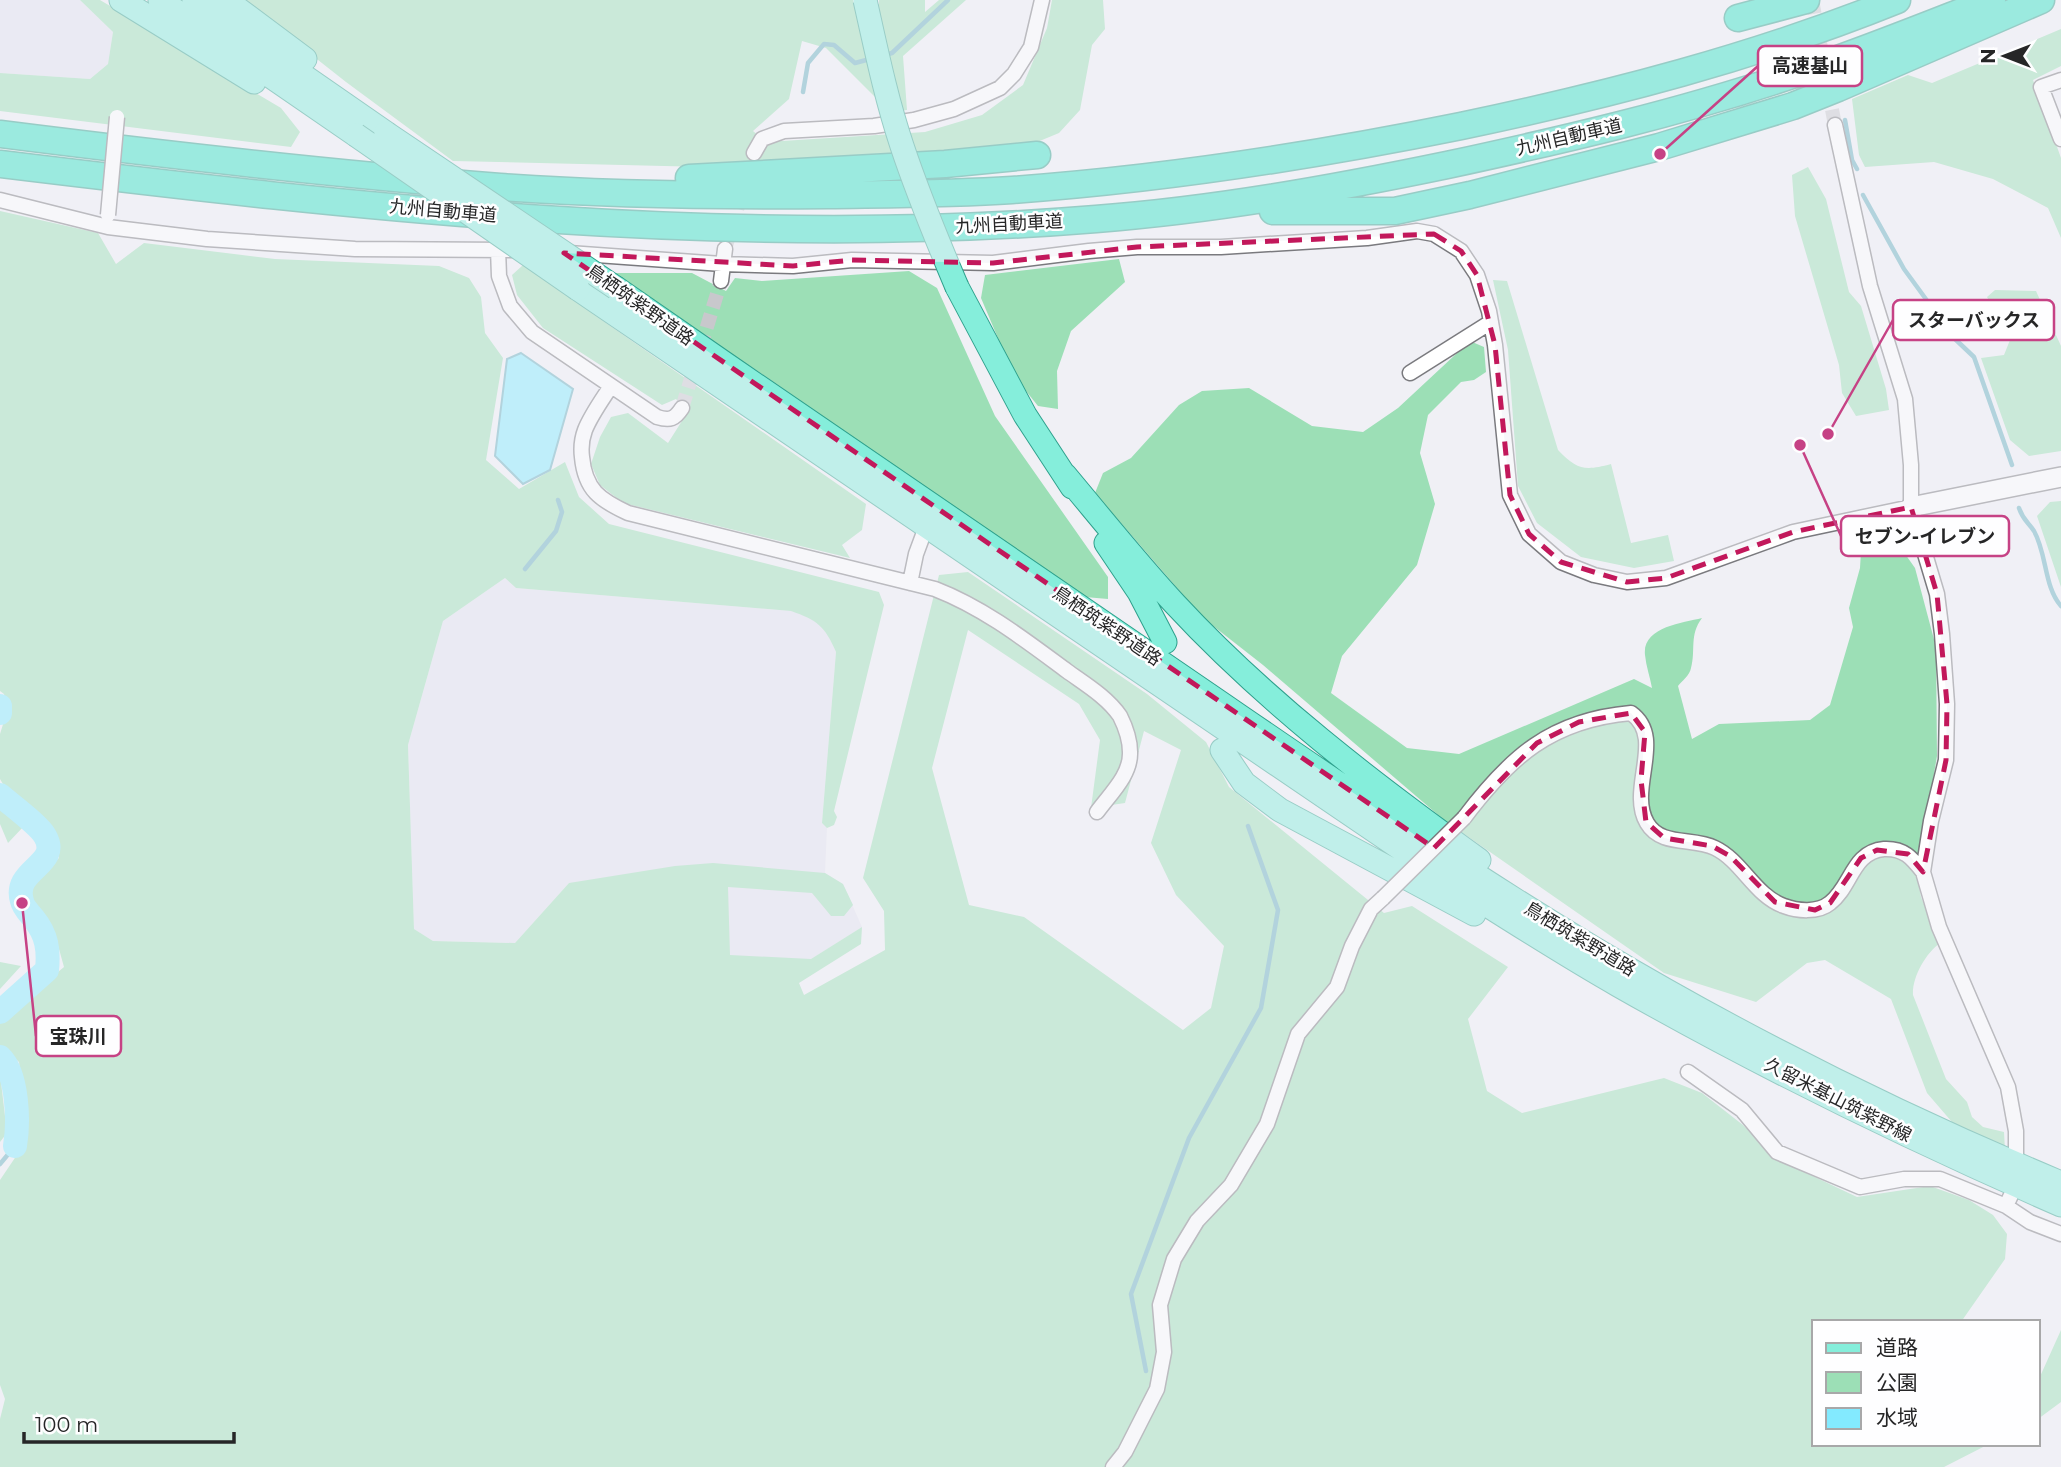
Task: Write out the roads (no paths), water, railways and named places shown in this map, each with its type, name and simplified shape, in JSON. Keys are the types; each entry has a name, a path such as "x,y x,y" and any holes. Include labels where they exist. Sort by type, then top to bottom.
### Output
{"highway":[{"path":"1738,18 1806,0"},
{"name":"九州自動車道","path":"0,134 144,152 502,187 694,195 891,194 1007,190 1185,172 1345,149 1615,92 1682,74 1897,0"},
{"name":"九州自動車道","path":"0,164 371,205 542,220 797,229 1006,225 1182,211 1342,187 1620,126 1789,76 1992,0"},
{"path":"1182,211 1395,211 1471,195 1659,147 1793,106 2040,0"},
{"path":"502,187 945,164 1037,155"}],"main road":[{"path":"121,0 266,89 321,110"},
{"name":"鳥栖筑紫野道路","path":"160,0 926,527 1441,876 1587,955 1664,989 1954,1138 2061,1183"},
{"name":"鳥栖筑紫野道路","path":"194,0 1587,955 1620,986"},
{"path":"226,0 344,88 354,111"},
{"path":"865,0 881,73 902,145 927,217 957,286 1025,415 1139,592 1165,642"},
{"path":"1065,475 1175,604 1228,657 1300,722 1398,802 1511,883 1587,955"},
{"path":"1222,750 1244,783 1280,810 1493,924 1587,955"},
{"name":"久留米基山筑紫野線","path":"1620,986 1834,1100 2061,1205"}],"street":[{"path":"754,153 762,139 784,131 874,126 914,120 954,109 1000,88 1014,74 1031,47 1041,0"},
{"path":"2061,79 2041,87 2061,139"},
{"path":"108,221 117,117"},
{"path":"1835,125 1870,286 1905,399 1909,428 1911,507 1937,594 1947,704 1946,760 1931,821 1923,872"},
{"path":"0,200 207,239 355,249 498,249 723,256 793,265 852,260 993,263 1137,247 1221,247 1367,238 1417,231 1434,234 1461,251 1478,275 1491,322 1510,495 1528,534 1561,562 1594,575 1627,582 1666,578 1793,532 2061,477"},
{"path":"498,249 499,276 510,306 532,332 657,417 668,421 676,417 682,408"},
{"path":"721,281 723,256"},
{"path":"1410,373 1491,322"},
{"path":"611,386 585,430 581,449 584,472 592,489 606,503 628,513 910,583 955,597 1006,626 1100,694 1120,716 1128,737 1130,754 1125,776 1097,812"},
{"path":"910,583 916,554 926,527"},
{"path":"1113,1467 1125,1452 1157,1389 1164,1352 1160,1305 1174,1259 1197,1220 1231,1185 1268,1124 1298,1034 1337,987 1371,909 1464,818 1517,758 1537,743 1579,722 1631,713 1641,720 1647,744 1641,780 1642,811 1654,833 1664,838 1712,846 1730,856 1775,902 1785,907 1815,910 1830,903 1861,858 1877,850 1894,849 1908,854 1923,872 1939,927 2008,1087 2016,1131 2016,1154"},
{"path":"1688,1072 1742,1110 1777,1152 1860,1187 1904,1179 1940,1179 2009,1200 2030,1222 2061,1234"}],"water":[{"path":"521,353 573,389 550,470 523,484 495,456 507,359"}],"waterway":[{"path":"885,55 892,53 948,0"},
{"path":"803,92 808,63 824,44 834,45 855,63 870,59"},
{"path":"1845,120 1852,160 1857,169"},
{"path":"1863,195 1904,269 1955,339 1974,357 2012,465"},
{"path":"525,569 556,531 562,512 558,500"},
{"path":"2019,508 2038,540 2051,590 2061,606"},
{"path":"0,706 0,713"},
{"path":"0,795 37,826 45,836 48,846 43,861 29,874 21,890 24,906 44,937 47,970 0,1012"},
{"path":"1146,1371 1131,1294 1189,1138 1261,1008 1278,910 1248,826"},
{"path":"0,1057 14,1086 17,1112 15,1146"},
{"path":"0,1164 15,1146"}],"tunnel":[{"path":"1812,0 1825,69"},
{"path":"1828,89 1835,125"},
{"path":"725,249 743,190"},
{"path":"682,408 721,281"}],"place":[{"name":"高速基山","path":"1660,154"},
{"name":"スターバックス","path":"1828,434"},
{"name":"セブン-イレブン","path":"1800,445"},
{"name":"宝珠川","path":"22,903"}]}
